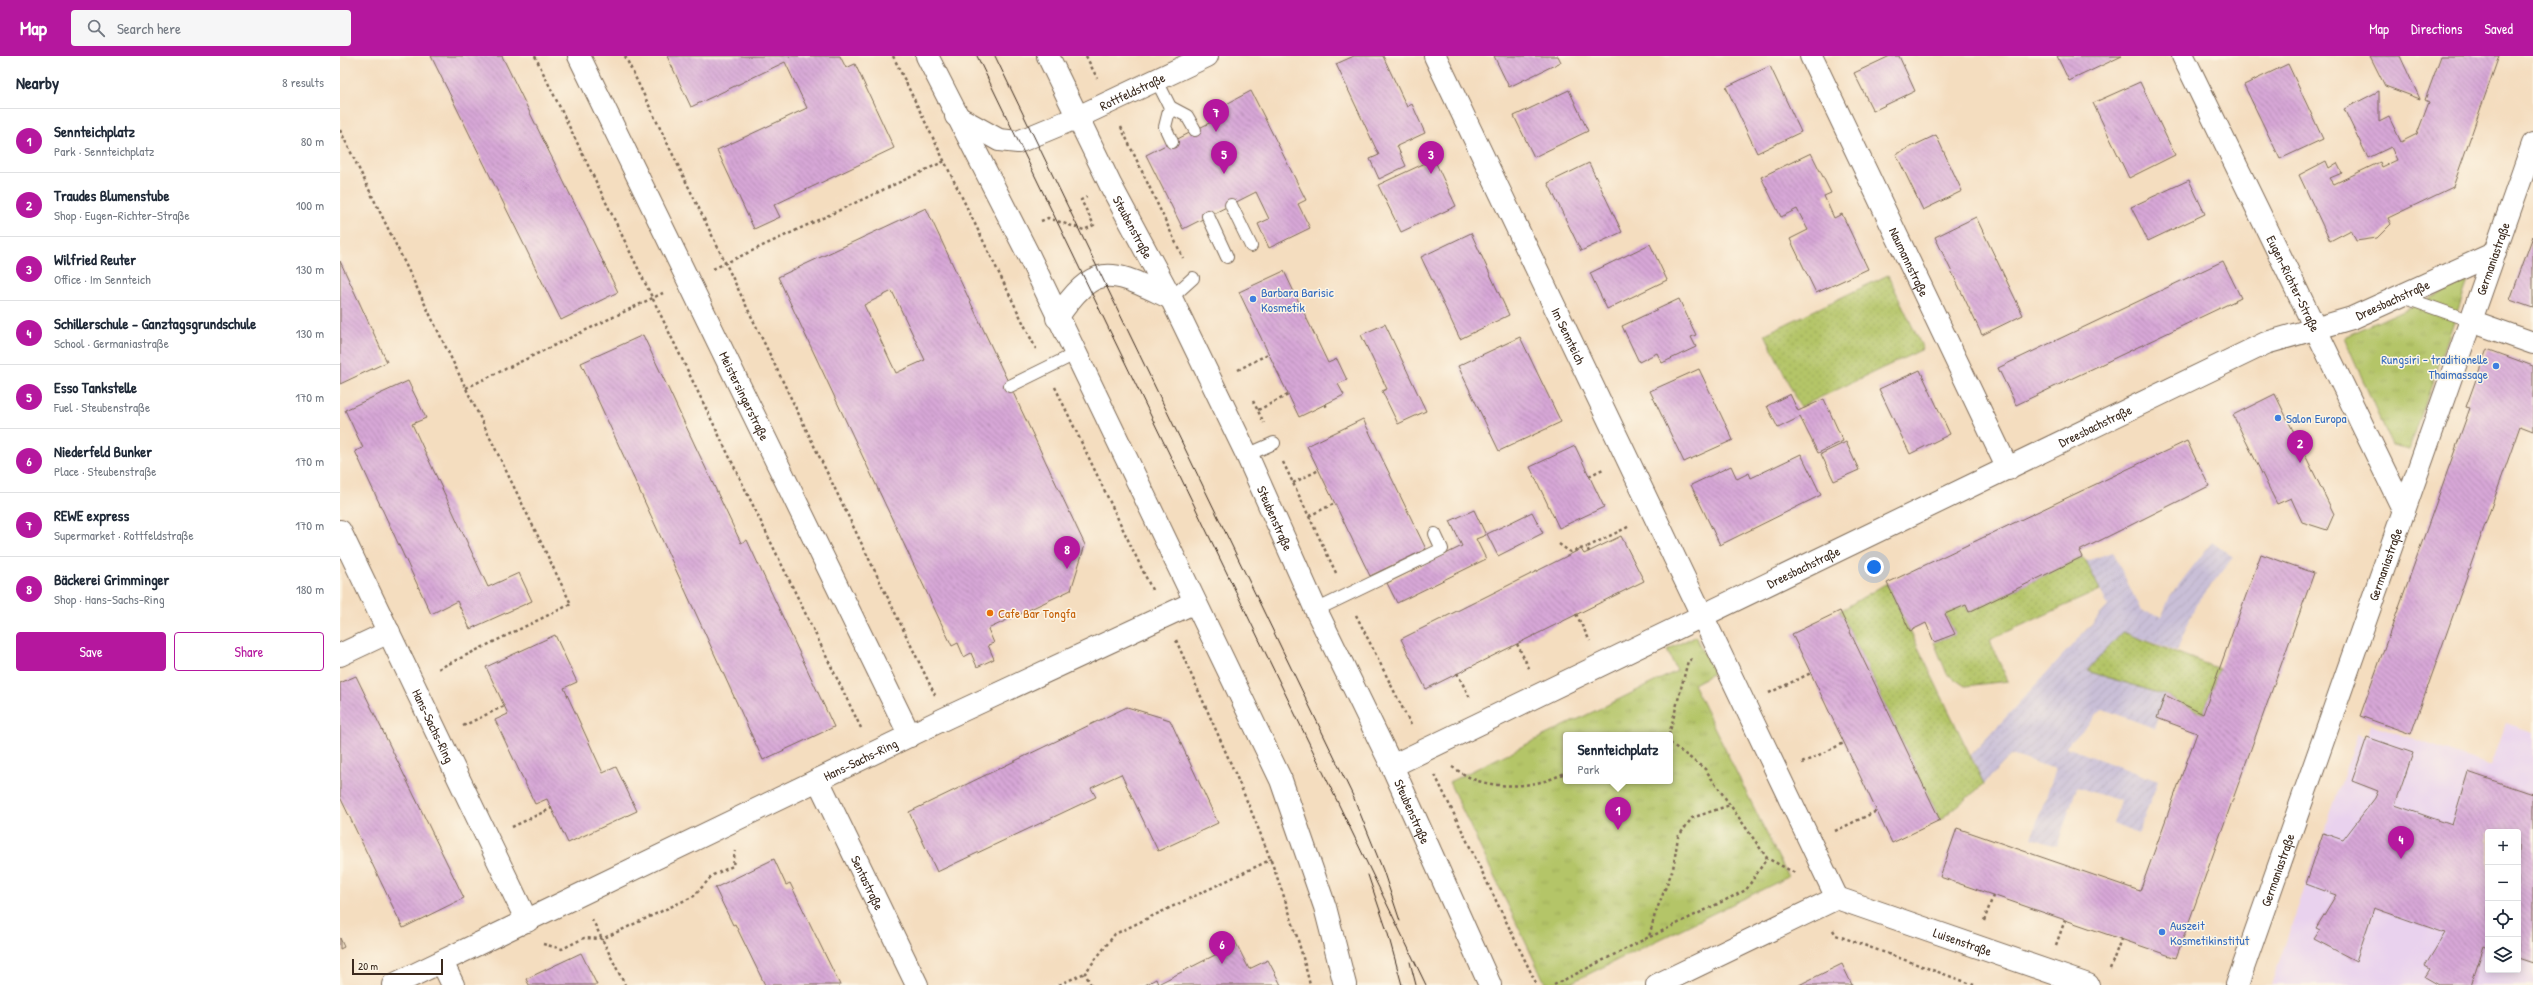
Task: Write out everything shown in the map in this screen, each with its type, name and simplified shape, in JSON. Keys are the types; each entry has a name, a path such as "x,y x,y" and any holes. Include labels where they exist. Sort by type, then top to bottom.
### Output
{"street":[{"name":"Meistersingerstraße","path":"579,56 910,736"},
{"path":"927,56 956,116 1029,256 1057,318 1281,780 1325,907 1345,985"},
{"name":"Steubenstraße","path":"1048,56 1111,186 1171,298 1247,455 1316,610 1392,766 1490,985"},
{"name":"Rottfeldstraße","path":"956,116 999,140 1018,142 1109,103 1207,56"},
{"name":"Im Sennteich","path":"1435,56 1811,842 1828,903"},
{"name":"Naumannstraße","path":"1811,56 2008,469"},
{"name":"Eugen-Richter-Straße","path":"2183,56 2404,511"},
{"name":"Germaniastraße","path":"2237,985 2533,144"},
{"name":"Dreesbachstraße","path":"1392,766 2266,343 2352,318 2495,253"},
{"path":"1057,318 1072,296 1086,283 1101,275 1120,276 1171,298"},
{"path":"2471,321 2533,343"},
{"name":"Hans-Sachs-Ring","path":"340,531 527,921"},
{"name":"Hans-Sachs-Ring","path":"393,985 946,718 1195,602"},
{"path":"340,655 389,632"},
{"name":"Sentastraße","path":"818,780 917,985"},
{"path":"1657,985 1828,903"},
{"name":"Luisenstraße","path":"1828,903 2088,985"},
{"path":"442,962 453,985"}],"lane":[{"path":"1157,81 1170,106 1187,116 1195,130"},
{"path":"1170,106 1165,127 1172,142"},
{"path":"1231,204 1251,246"},
{"path":"1208,216 1227,257"},
{"path":"1171,298 1193,278"},
{"path":"2400,295 2471,321"},
{"path":"1010,386 1075,354"},
{"path":"1247,455 1274,443"},
{"path":"1316,610 1346,594 1442,549 1435,534"}],"path":[{"path":"535,56 873,754"},
{"path":"625,56 946,718"},
{"path":"894,56 1165,615 1272,859 1299,938 1310,985"},
{"path":"1086,56 1193,278"},
{"path":"340,130 571,604 413,682"},
{"path":"466,388 652,298 945,161"},
{"path":"1042,228 1039,222 1048,218 1084,230 1094,225 1081,200 1142,172"},
{"path":"998,270 1029,256"},
{"path":"1238,370 1268,354"},
{"path":"1234,362 1241,376"},
{"path":"1258,410 1288,396"},
{"path":"1251,397 1537,985"},
{"path":"1325,404 1328,409"},
{"path":"1293,483 1319,470"},
{"path":"1309,516 1335,503"},
{"path":"1559,544 1570,552 1587,547 1654,515"},
{"path":"1587,547 1589,552"},
{"path":"1669,732 1688,661 1717,645"},
{"path":"1745,704 1811,673"},
{"path":"439,737 504,706"},
{"path":"1778,774 1844,743"},
{"path":"1673,745 1705,769 1767,858 1799,876"},
{"path":"1424,750 1473,779 1502,784 1530,784 1563,773"},
{"path":"1649,937 1655,914 1673,869 1678,837 1692,818 1730,805"},
{"path":"488,838 552,808"},
{"path":"1811,842 1877,811"},
{"path":"527,921 542,943 562,950 584,938 602,939 694,896 713,875 732,866 736,848 725,826"},
{"path":"1554,985 1746,890 1767,858"},
{"path":"1059,985 1085,973 1114,934 1272,859"},
{"path":"1828,903 1836,935 1974,985"},
{"path":"591,916 625,985"},
{"path":"2109,972 2121,939"},
{"path":"1085,973 1091,985"}],"shaded area":[{"path":"2212,542 2233,557 2195,606 2177,651 2123,632 2088,670 2165,695 2154,728 2103,709 2066,747 2158,781 2138,834 2113,824 2120,801 2077,787 2057,846 2031,838 2056,769 2011,755 1984,784 1971,755 2108,606 2086,561 2113,552 2141,611 2162,616 2170,596"},
{"path":"2506,723 2533,732 2533,985 2271,985 2358,734 2367,737 2371,724 2491,766"}],"green space":[{"path":"1888,275 1923,349 1800,407 1765,334"},
{"path":"2468,281 2409,450 2392,446 2344,337"},
{"path":"2082,557 2086,561 2100,590 1989,640 2008,681 1965,686 1947,674 1934,642 1955,634 1945,614 1966,605 1969,612"},
{"path":"1887,583 1984,784 1940,820 1840,611"},
{"path":"2123,632 2219,669 2203,714 2165,695 2087,671"},
{"path":"1695,636 1714,673 1693,684 1788,877 1566,985 1546,985 1449,782 1677,671 1667,650"}],"building":[{"path":"431,56 502,56 618,292 561,320"},
{"path":"667,56 840,56 846,68 855,64 894,148 774,205 780,217 754,229 717,150 807,108 785,62 691,107"},
{"path":"1354,56 1383,56 1407,107 1412,104 1425,133 1397,146 1406,166 1379,179 1370,159 1379,155 1336,64"},
{"path":"1494,56 1558,56 1561,62 1509,87"},
{"path":"1890,56 1899,56 1915,91 1873,111 1854,73"},
{"path":"2057,56 2122,56 2069,81"},
{"path":"2370,56 2400,56 2420,99 2385,86"},
{"path":"2441,56 2499,56 2453,187 2388,218 2391,224 2377,238 2356,241 2351,230 2330,241 2299,175 2326,161 2329,168 2337,163 2342,173 2330,178 2334,184 2380,162 2382,167 2397,160 2391,147 2368,158 2344,109 2379,91 2379,122 2389,117 2401,142 2417,134 2429,102 2425,100"},
{"path":"2288,64 2323,139 2280,159 2244,85"},
{"path":"1770,66 1801,132 1757,153 1726,87"},
{"path":"2140,82 2175,155 2129,178 2093,103"},
{"path":"1569,90 1588,131 1534,157 1514,116"},
{"path":"1251,91 1306,200 1298,204 1310,228 1269,248 1258,224 1269,219 1256,192 1183,229 1146,155 1219,118 1215,110"},
{"path":"1936,135 1962,191 1923,210 1896,154"},
{"path":"1811,153 1831,193 1824,196 1834,218 1842,214 1868,269 1816,293 1790,239 1808,230 1797,209 1781,217 1761,177"},
{"path":"1434,159 1456,206 1401,232 1378,185"},
{"path":"1589,163 1622,232 1581,251 1548,183"},
{"path":"2189,180 2205,214 2148,241 2131,207"},
{"path":"926,208 1085,545 1071,590 988,629 994,643 988,645 994,659 977,667 971,653 964,657 958,643 952,646 778,277","holes":["892,291 925,360 896,373 864,305"]},
{"path":"1976,217 2023,315 1982,335 1935,237"},
{"path":"1471,233 1509,315 1460,339 1421,257"},
{"path":"2533,236 2533,308 2510,300"},
{"path":"1650,244 1667,280 1607,309 1590,273"},
{"path":"340,261 387,362 340,384"},
{"path":"2223,261 2241,298 2016,405 1998,368"},
{"path":"1284,271 1328,363 1337,359 1347,380 1338,384 1344,395 1299,417 1239,292"},
{"path":"1679,299 1696,335 1691,337 1696,347 1662,363 1657,353 1639,362 1622,326"},
{"path":"1385,324 1426,411 1398,424 1382,391 1387,389 1361,335"},
{"path":"643,335 741,543 747,540 834,727 763,760 581,363"},
{"path":"1520,337 1561,422 1499,451 1458,366"},
{"path":"2487,349 2533,366 2533,431 2520,426 2411,734 2360,716 2470,408 2466,407"},
{"path":"1699,369 1733,440 1684,462 1650,391"},
{"path":"1920,370 1950,434 1910,454 1879,389"},
{"path":"408,381 426,418 412,424 488,587 519,573 532,601 470,629 457,601 431,614 355,451 363,448 345,410"},
{"path":"1790,394 1798,411 1824,399 1843,441 1818,453 1800,417 1778,428 1767,406"},
{"path":"2275,394 2334,514 2327,530 2302,522 2291,498 2277,504 2233,415"},
{"path":"1363,419 1426,549 1370,576 1307,446"},
{"path":"2187,441 2209,486 2079,551 2082,557 1969,612 1966,605 1945,614 1955,634 1934,642 1926,623 1910,631 1887,583"},
{"path":"1846,442 1859,470 1834,481 1821,454"},
{"path":"1575,446 1604,507 1559,528 1530,467"},
{"path":"1801,454 1821,495 1720,545 1691,485 1731,466 1737,479 1749,473 1751,478"},
{"path":"1474,510 1486,535 1476,539 1486,559 1397,603 1387,583 1462,546 1450,521"},
{"path":"1532,512 1543,533 1498,556 1487,534"},
{"path":"1621,536 1644,581 1426,689 1401,639 1581,549 1584,554"},
{"path":"2261,554 2314,573 2176,958 1940,877 1957,828 2140,891 2197,733 2157,718 2165,695 2203,714"},
{"path":"1840,611 1940,820 1892,843 1792,634"},
{"path":"555,635 577,682 564,688 603,773 616,767 637,811 568,843 547,799 535,804 495,720 508,714 486,667"},
{"path":"356,676 464,898 403,928 340,797 340,683"},
{"path":"1127,707 1170,720 1218,823 1158,851 1121,774 1091,788 1096,797 937,872 909,812"},
{"path":"2367,737 2413,753 2395,805 2452,825 2468,772 2533,794 2533,963 2521,959 2521,829 2485,829 2485,946 2471,985 2439,985 2425,977 2430,969 2425,966 2445,933 2374,908 2356,961 2314,939 2320,930 2316,928 2336,895 2306,884 2323,833 2343,840 2375,798 2378,791 2352,781"},
{"path":"774,859 786,885 790,883 840,985 765,985 735,924 733,925 715,888"},
{"path":"340,938 344,947 340,949"},
{"path":"1235,941 1249,969 1268,960 1281,985 1145,985 1156,979 1158,984 1217,954 1216,950"},
{"path":"581,953 597,985 529,985 526,979"},
{"path":"1842,964 1852,985 1799,985 1811,979"}],"tram line":[{"path":"977,56 1426,985"},
{"path":"995,56 1353,796 1383,870 1400,921"},
{"path":"1368,875 1388,934 1402,985"},
{"path":"1410,962 1416,985"}],"place":[{"name":"REWE express","path":"1216,132"},
{"name":"Esso Tankstelle","path":"1224,174"},
{"name":"Wilfried Reuter","path":"1431,174"},
{"name":"Barbara Barisic Kosmetik","path":"1253,299"},
{"name":"Rungsiri - traditionelle Thaimassage","path":"2496,366"},
{"name":"Salon Europa","path":"2278,418"},
{"name":"Traudes Blumenstube","path":"2300,463"},
{"name":"Bäckerei Grimminger","path":"1067,569"},
{"name":"Cafe Bar Tongfa","path":"990,613"},
{"name":"Sennteichplatz","path":"1618,830"},
{"name":"Schillerschule - Ganztagsgrundschule","path":"2401,859"},
{"name":"Auszeit Kosmetikinstitut","path":"2162,932"},
{"name":"Niederfeld Bunker","path":"1222,964"}]}
